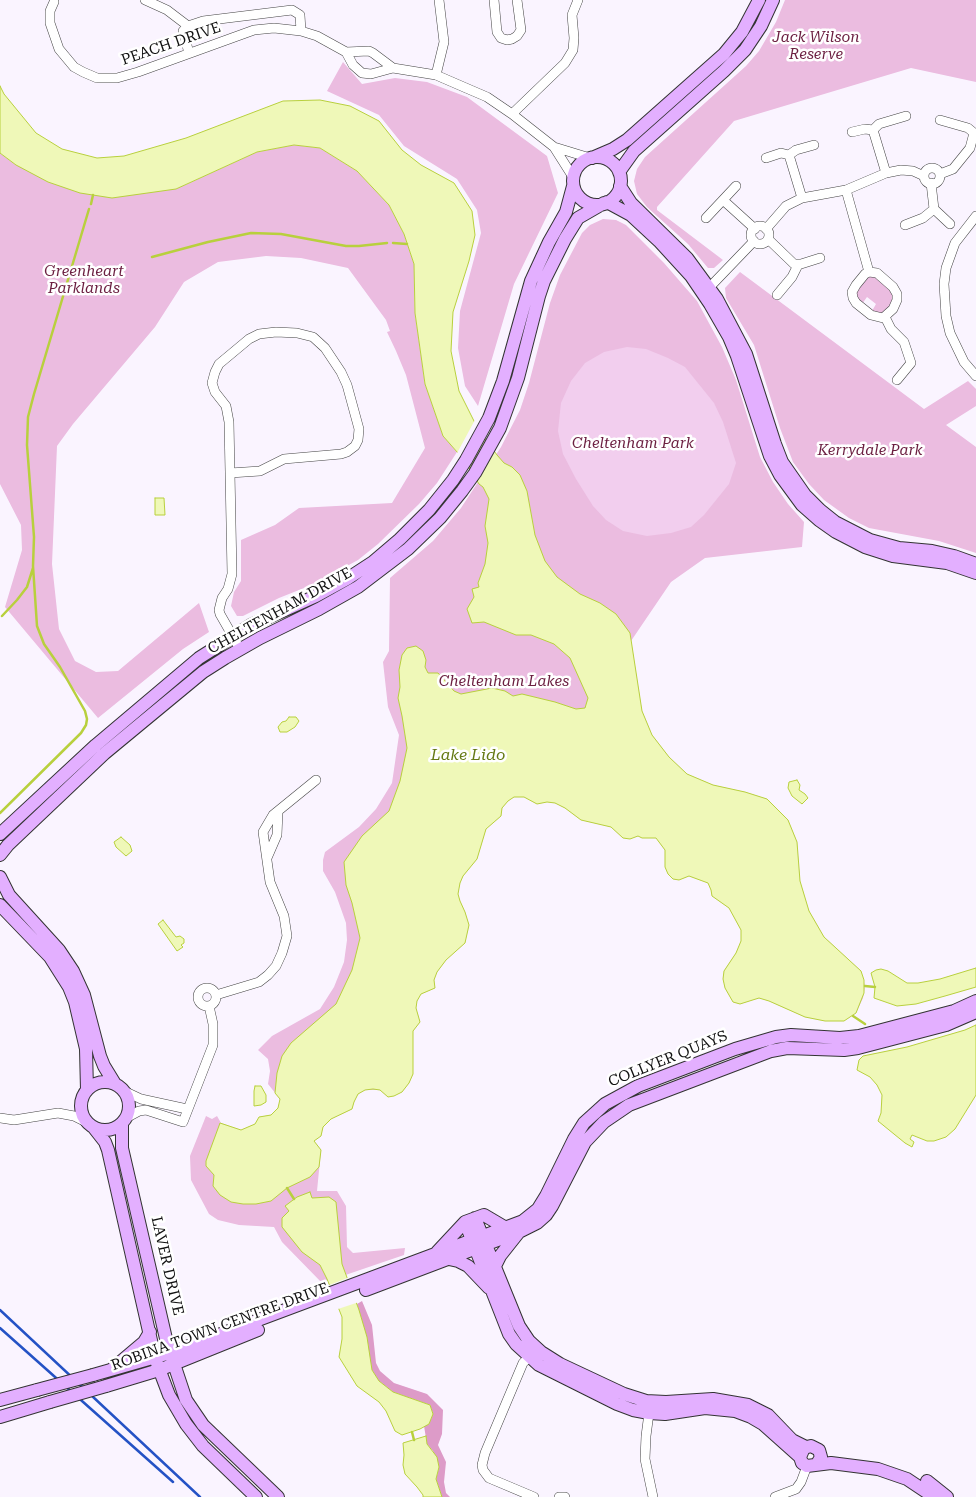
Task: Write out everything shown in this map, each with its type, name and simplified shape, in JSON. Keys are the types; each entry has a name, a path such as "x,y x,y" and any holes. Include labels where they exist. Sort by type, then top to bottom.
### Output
{"street":[{"path":"145,0 167,10 188,26"},
{"path":"436,75 444,42 439,0"},
{"path":"494,0 497,32 501,38 507,40 517,36 521,30 517,0"},
{"path":"512,114 565,63 573,50 572,15 578,0"},
{"path":"759,0 742,32 724,54 627,140 578,166 573,182 577,195 584,202 593,204 605,203 631,216 659,241 707,291 730,320 746,354 782,462 804,495 820,510 835,522 870,540 899,548 932,551 976,564"},
{"path":"618,172 634,151 724,72 745,50 761,26 773,0"},
{"name":"PEACH DRIVE","path":"56,1 50,11 50,20 59,49 74,66 90,76 117,78 254,30 274,28 301,31 317,36 346,52 353,65 362,74 371,74 393,68 436,75 487,97 554,147 591,158"},
{"path":"189,53 183,34 188,26 216,19 292,10 300,15 301,31"},
{"name":"PEACH DRIVE","path":"346,52 356,50 369,51 393,68"},
{"path":"873,130 879,124 906,116"},
{"path":"940,120 968,128 975,133 970,148 953,169 940,174"},
{"path":"852,132 865,128 873,130"},
{"path":"873,130 886,173"},
{"path":"766,158 781,153 788,155 796,150 814,145"},
{"name":"PEACH DRIVE","path":"554,147 573,182"},
{"path":"788,155 802,198"},
{"path":"591,158 606,159 615,166 620,186 631,203 687,258 707,291 737,356 773,463 802,505 836,532 865,548 894,556 954,565 976,573"},
{"path":"766,229 786,206 802,198 846,190 886,173 901,170 913,171 924,176 926,181 931,183 939,180 940,174 938,170 933,168 927,170 924,176"},
{"name":"CHELTENHAM DRIVE","path":"0,834 96,745 168,682 211,649 271,615 333,587 367,566 415,525 453,480 489,418 506,373 529,289 545,250 566,212 573,182"},
{"path":"931,183 934,209 950,224"},
{"path":"605,203 614,196 620,186"},
{"path":"706,218 736,186"},
{"path":"846,190 869,272"},
{"path":"723,200 755,228 762,227 766,229"},
{"name":"CHELTENHAM DRIVE","path":"0,855 8,845 105,753 203,672 240,648 320,609 364,583 414,544 440,518 462,492 500,428 518,378 536,304 553,262 565,239 578,218 605,203"},
{"path":"905,225 923,218 934,209"},
{"path":"976,216 955,243 946,268 944,284 946,316 950,332 956,348 976,376"},
{"path":"755,228 752,236 754,241 760,244 768,239"},
{"path":"766,229 768,239 790,261 798,265 820,258"},
{"path":"707,291 754,241"},
{"path":"777,295 792,277 798,265"},
{"path":"869,272 877,273 896,291 896,303 892,312 885,317 873,316 858,305 853,298 852,292 856,285 869,272"},
{"path":"885,317 892,329 904,342 911,363 897,380"},
{"path":"230,473 260,471 284,459 341,454 355,446 359,429 347,385 330,354 313,337 290,332 259,334 249,339 219,364 212,383 215,392 226,406 230,473 232,574 228,589 222,598 220,614 240,648"},
{"path":"216,995 259,982 276,966 282,953 286,936 284,916 270,882 263,832 268,820 316,780"},
{"path":"267,858 277,835 278,811"},
{"path":"0,878 9,895 59,950 73,971 84,995 104,1066 129,1101 129,1112 124,1120"},
{"path":"0,905 50,958 69,987 75,1002 86,1049 86,1090 81,1104 81,1111 90,1125"},
{"path":"204,988 210,988 216,995 214,1003 209,1006 203,1006 197,996 199,991 204,988"},
{"name":"COLLYER QUAYS","path":"449,1259 523,1220 538,1209 584,1123 604,1104 622,1093 752,1043 791,1035 840,1038 859,1036 954,1011 976,1001"},
{"path":"0,1118 14,1120 58,1113 74,1116 90,1125 109,1130 139,1111 146,1110 183,1122 213,1046 213,1024 209,1006"},
{"name":"COLLYER QUAYS","path":"436,1254 520,1232 537,1223 546,1215 579,1152 594,1131 630,1105 771,1051 787,1048 844,1050 858,1048 946,1025 976,1012"},
{"path":"86,1090 100,1082 119,1087 141,1099 187,1109"},
{"name":"LAVER DRIVE","path":"124,1120 122,1148 172,1359 186,1400 196,1417 209,1432 278,1497"},
{"name":"LAVER DRIVE","path":"90,1125 105,1142 108,1150 157,1364 169,1395 186,1424 203,1446 256,1497"},
{"path":"436,1254 470,1220 484,1215 506,1228"},
{"path":"470,1220 480,1243 493,1292 509,1334 528,1357 548,1370 633,1410 649,1413 673,1413 705,1408 735,1411 763,1424 810,1457 831,1463 878,1469 907,1479 934,1497"},
{"path":"495,1266 500,1256 520,1232"},
{"path":"480,1243 495,1266 519,1326 529,1341 551,1359 624,1394 646,1401 666,1402 713,1399 748,1405 768,1415 810,1457 871,1460 900,1467 926,1480 947,1497"},
{"name":"ROBINA TOWN CENTRE DRIVE","path":"0,1417 106,1386 157,1364 362,1287 436,1254"},
{"path":"449,1259 458,1260 468,1266 493,1292"},
{"name":"ROBINA TOWN CENTRE DRIVE","path":"362,1287 449,1259"},
{"path":"110,1371 144,1342 150,1332"},
{"path":"528,1357 523,1364 485,1453 482,1465 488,1478 534,1497"},
{"name":"ROBINA TOWN CENTRE DRIVE","path":"0,1400 110,1371 157,1364"},
{"path":"649,1413 645,1458 653,1497"},
{"path":"776,1497 796,1489 801,1482 810,1457"},
{"path":"559,1497 565,1497"}],"green space":[{"name":"Jack Wilson Reserve","path":"785,0 976,0 976,82 911,68 734,121 657,207 657,210 723,260 714,268 708,268 688,244 647,207 637,194 634,181 637,169 645,157 746,66 759,51 776,22"},
{"path":"343,62 362,84 395,78 427,82 467,97 547,156 558,193 514,284 478,406 465,386 458,348 460,311 481,233 477,210 457,179 404,146 379,115 327,91"},
{"name":"Greenheart Parklands","path":"294,145 320,148 357,171 389,205 404,234 414,264 415,313 425,384 443,436 457,452 437,483 419,504 378,544 358,560 314,584 279,598 243,616 237,616 231,606 234,592 241,581 241,540 275,525 299,508 392,503 425,448 406,375 387,332 390,331 386,320 348,268 301,258 266,256 218,262 184,282 155,327 73,424 57,446 52,564 59,629 75,661 96,672 118,671 199,603 209,632 183,649 98,718 5,607 22,550 21,525 0,484 0,153 16,165 176,189 257,152"},
{"name":"Cheltenham Lakes","path":"603,219 616,220 626,225 664,263 697,301 722,347 736,380 760,457 773,482 788,504 804,522 802,547 705,558 671,582 631,641 642,711 652,735 669,757 687,774 713,785 767,799 788,820 797,842 800,881 809,911 824,937 861,971 865,986 863,998 856,1013 844,1021 825,1021 805,1017 759,998 740,1004 733,1002 725,988 723,979 724,971 736,953 741,941 741,930 729,908 712,896 708,883 689,876 679,880 673,879 665,867 665,850 656,838 642,838 638,836 630,839 623,838 611,827 581,820 555,803 537,804 524,797 514,797 502,808 501,816 486,829 477,859 463,876 460,883 458,894 469,925 465,943 446,960 437,972 434,980 435,988 421,994 417,1001 416,1008 420,1022 413,1031 413,1074 409,1083 402,1092 388,1097 380,1090 365,1090 358,1094 352,1109 331,1119 323,1127 321,1136 314,1141 321,1150 317,1191 337,1191 346,1206 347,1247 353,1253 405,1248 404,1255 322,1283 282,1242 274,1227 239,1225 218,1220 209,1214 191,1180 190,1156 206,1116 212,1119 217,1116 221,1123 241,1130 255,1124 259,1117 271,1115 278,1108 280,1099 268,1084 270,1071 268,1059 258,1050 272,1036 320,1009 334,987 344,962 347,940 346,923 335,892 323,871 325,852 359,827 376,809 392,783 399,735 388,707 383,662 389,651 390,578 433,541 461,508 501,447 520,410 550,303 560,275 582,233 590,225"},
{"name":"Kerrydale Park","path":"740,272 924,409 968,381 976,389 976,406 946,425 976,447 976,553 939,541 869,528 849,518 824,500 809,484 793,462 780,428 754,345 726,298 725,288"},
{"path":"873,275 893,293 893,302 883,315 872,311 876,304 867,297 862,304 857,300 856,290 866,276"},
{"name":"Cheltenham Park","path":"627,347 646,349 685,367 714,403 723,422 736,463 729,484 704,515 691,527 671,533 647,536 623,531 606,520 593,506 563,454 558,431 561,403 571,381 585,363 604,352"}],"shaded area":[{"path":"362,1301 372,1325 376,1363 380,1371 394,1383 427,1394 443,1410 442,1434 438,1445 446,1462 444,1482 446,1493 450,1497 442,1497 436,1479 439,1467 433,1451 427,1444 424,1426 429,1424 433,1414 430,1405 393,1392 379,1381 372,1370 357,1304"}],"water":[{"name":"Lake Lido","path":"0,86 4,94 36,133 62,149 97,158 124,156 186,138 283,101 320,100 350,106 379,121 402,150 421,165 454,183 472,211 475,235 453,312 451,351 459,391 478,429 504,463 512,467 520,475 527,491 535,535 545,561 557,577 580,594 600,603 616,614 630,633 642,711 652,735 669,757 687,774 713,785 767,799 788,820 797,842 800,881 809,911 824,937 861,971 864,980 864,993 856,1013 844,1021 825,1021 805,1017 759,998 740,1004 733,1002 725,988 723,979 724,971 736,953 741,941 741,930 729,908 712,896 708,883 689,876 679,880 673,879 665,867 665,850 656,838 642,838 638,836 630,839 623,838 611,827 581,820 555,803 537,804 524,797 514,797 502,808 501,816 486,829 477,859 463,876 460,883 458,894 469,925 465,943 446,960 437,972 434,980 435,988 421,994 417,1001 416,1008 420,1022 413,1031 413,1074 409,1083 402,1092 394,1096 388,1097 380,1090 373,1089 365,1090 358,1094 352,1109 331,1119 323,1127 321,1136 314,1141 321,1150 319,1167 310,1177 287,1188 271,1201 243,1204 231,1202 220,1195 213,1186 214,1175 206,1166 206,1161 220,1123 241,1130 255,1124 259,1117 271,1115 278,1108 280,1099 275,1093 277,1073 282,1056 291,1043 336,1004 352,970 360,938 346,885 344,862 362,836 389,811 400,781 407,748 398,698 400,687 399,670 402,655 407,648 416,646 423,651 426,660 425,667 428,673 438,673 454,691 461,694 492,688 505,691 513,696 522,694 576,709 585,708 588,698 570,658 554,644 531,635 516,635 484,622 472,623 467,609 474,597 472,589 479,587 478,583 485,564 488,543 485,526 489,499 465,461 443,436 425,384 415,313 414,264 404,234 389,205 357,171 320,148 294,145 257,152 176,189 112,198 80,193 48,182 16,165 0,153"},
{"path":"155,498 164,498 165,515 155,515"},
{"path":"289,717 296,717 299,721 295,727 287,732 280,732 278,727"},
{"path":"797,780 800,785 799,790 808,798 802,804 792,796 788,788 789,782"},
{"path":"121,837 130,845 132,851 126,856 116,847 114,842"},
{"path":"163,920 176,937 180,936 184,939 184,943 181,945 183,947 177,951 158,924"},
{"path":"976,968 976,987 916,1004 897,1006 874,998 875,987 871,973 876,970 888,971 907,983 918,983 940,979"},
{"path":"976,1025 976,1095 955,1129 946,1137 927,1141 912,1135 910,1139 914,1142 912,1147 878,1121 881,1113 882,1095 870,1077 857,1070 859,1060 863,1056 907,1047"},
{"path":"255,1086 261,1086 266,1095 266,1102 254,1106 254,1091"},
{"path":"310,1192 312,1198 329,1197 336,1202 342,1264 367,1337 372,1370 379,1381 393,1392 430,1405 433,1414 429,1424 420,1429 402,1435 395,1431 386,1411 379,1402 357,1386 339,1357 342,1339 342,1317 327,1279 320,1265 302,1252 282,1227 282,1218 289,1211 285,1206 297,1197"},
{"path":"426,1436 427,1444 437,1457 439,1467 436,1479 442,1497 423,1497 405,1474 403,1443"}],"pier":[{"path":"476,418 480,428 463,463 456,455"},
{"path":"350,1277 359,1302 335,1310 327,1286"}],"waterway":[{"path":"91,204 93,195"},
{"path":"0,813 81,733 87,719 85,711 60,667 44,644 37,626 33,566 34,537 27,445 28,417 34,394 89,209"},
{"path":"152,257 251,233 281,234 346,246 387,243"},
{"path":"393,243 407,244"},
{"path":"2,616 27,587 33,568"},
{"path":"865,986 875,987"},
{"path":"853,1016 865,1024"},
{"path":"287,1188 294,1199"},
{"path":"412,1432 414,1440"}],"railway":[{"path":"0,1310 200,1497"},
{"path":"0,1328 173,1482"}]}
